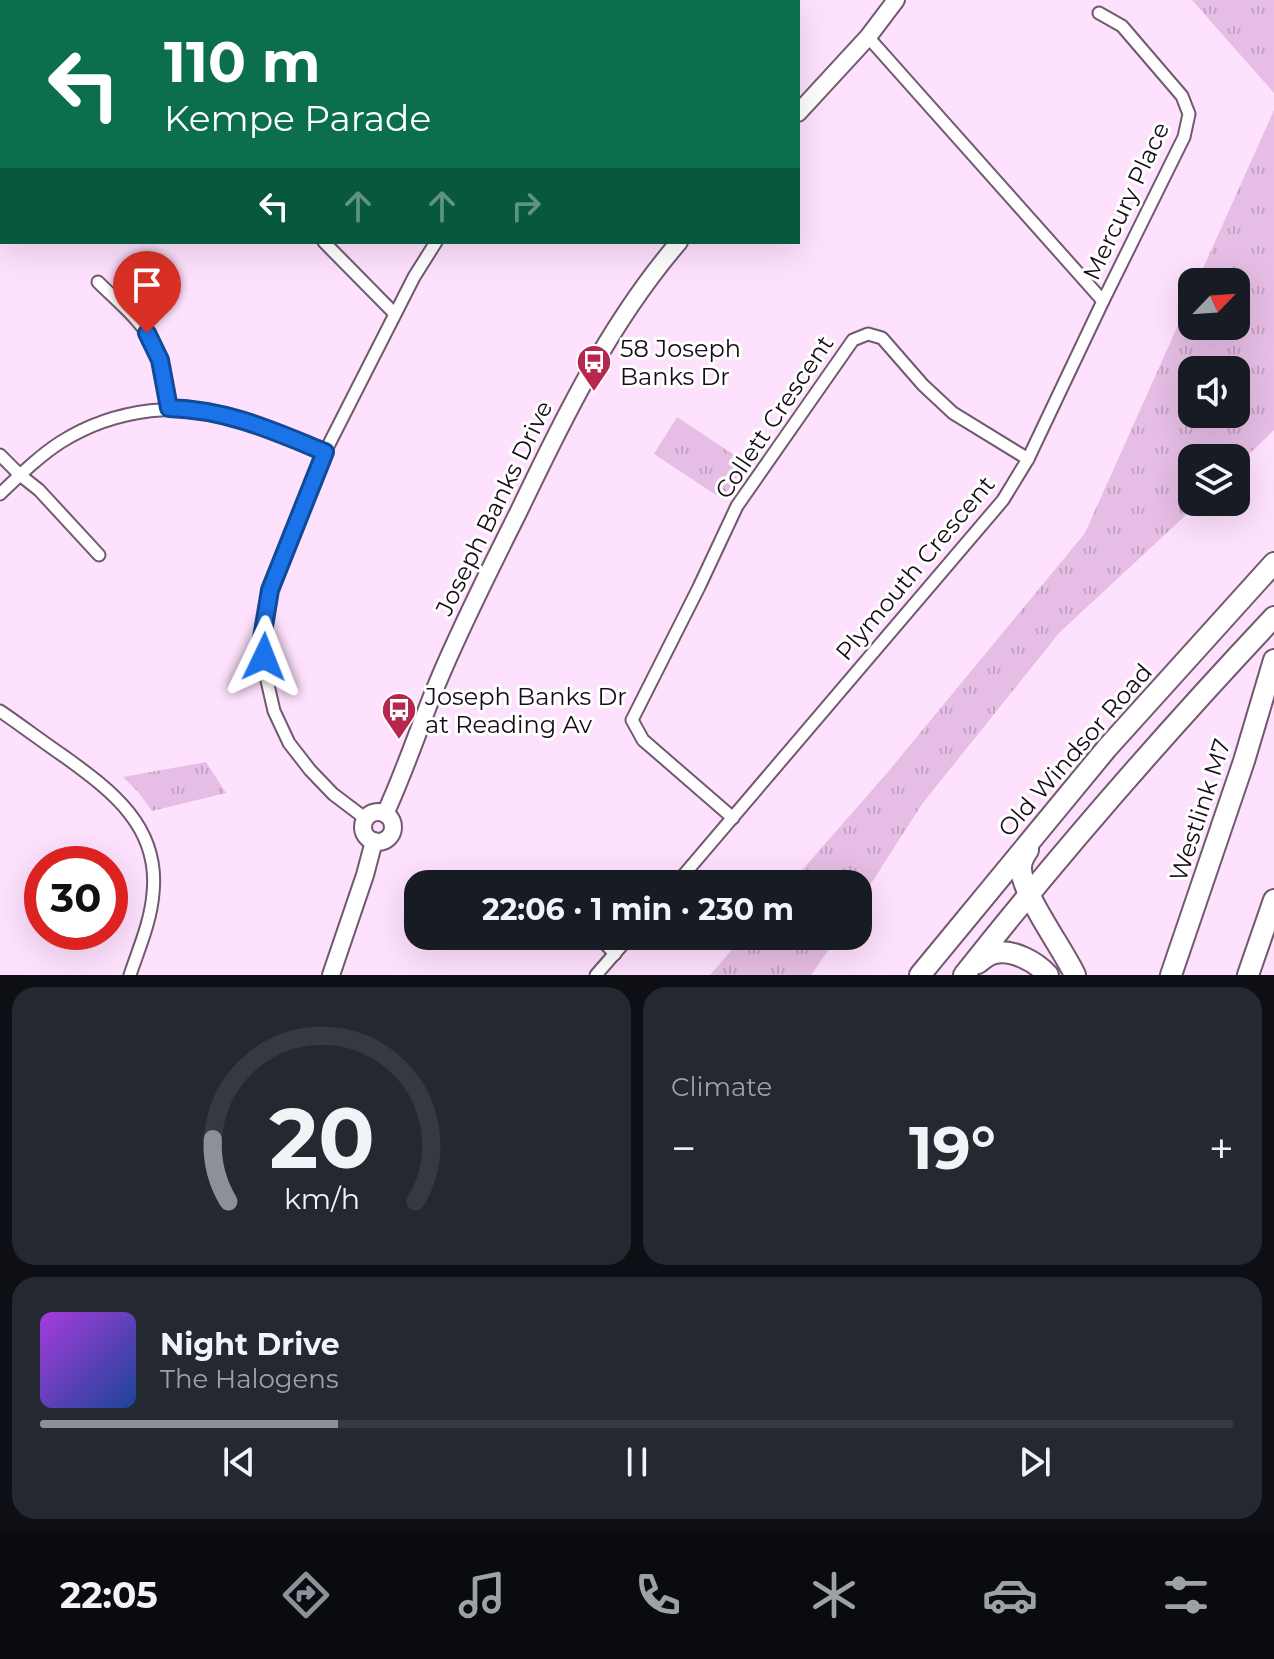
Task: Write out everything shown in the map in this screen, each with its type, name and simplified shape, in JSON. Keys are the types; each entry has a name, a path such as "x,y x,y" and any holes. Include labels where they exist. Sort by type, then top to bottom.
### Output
{"highway":[{"name":"Old Windsor Road","path":"920,975 1107,748 1274,563"},
{"path":"966,972 1135,769 1274,617"},
{"name":"Westlink M7","path":"1171,975 1244,761 1274,660"},
{"path":"1042,826 1022,859 1020,869 1030,895 1075,975"},
{"path":"1248,975 1274,900"},
{"path":"966,972 988,955 1000,952 1033,962 1048,975"}],"street":[{"path":"800,111 868,37 896,0"},
{"name":"Mercury Place","path":"1099,13 1122,26 1182,96 1189,114 1184,137 1103,301"},
{"path":"868,37 1103,301"},
{"path":"326,244 395,314"},
{"path":"366,819 333,794 289,743 274,711 262,638 270,590 325,452 414,277 435,244"},
{"name":"Joseph Banks Drive","path":"385,814 438,680 577,394 639,294 677,244"},
{"path":"98,282 140,324 152,341 160,360 169,408"},
{"name":"Plymouth Crescent","path":"688,870 1003,500 1028,459 1103,301"},
{"name":"Collett Crescent","path":"733,818 643,740 632,720 737,506 853,340 868,334 882,338 923,385 953,413 1028,459"},
{"path":"0,494 61,442 95,424 129,414 169,408 244,419 325,452"},
{"path":"0,455 39,490 99,555"},
{"path":"0,711 112,793 142,832 149,850 154,891 148,921 130,975"},
{"path":"374,812 385,814 392,825 391,834 383,840 374,841 366,836 366,819 374,812"},
{"path":"331,975 374,841"},
{"path":"611,950 615,954"},
{"path":"596,975 618,950"}],"green space":[{"path":"1192,0 1274,0 1274,93"},
{"path":"1274,110 1274,430 1250,453 1250,444 1178,444 1178,516 1185,516 1059,633 922,804 872,882 872,870 802,870 887,773 1085,533 1178,325 1178,340 1250,340 1250,268 1203,268"},
{"path":"677,417 746,463 722,499 654,454"},
{"path":"206,762 226,793 152,811 123,777"},
{"path":"732,950 828,950 811,975 710,975"}],"place":[{"name":"58 Joseph Banks Dr","path":"594,393"},
{"name":"Joseph Banks Dr at Reading Av","path":"399,741"}],"route":[{"path":"147,333 160,360 169,408 244,419 325,452 270,590 262,638 264,657"}]}
